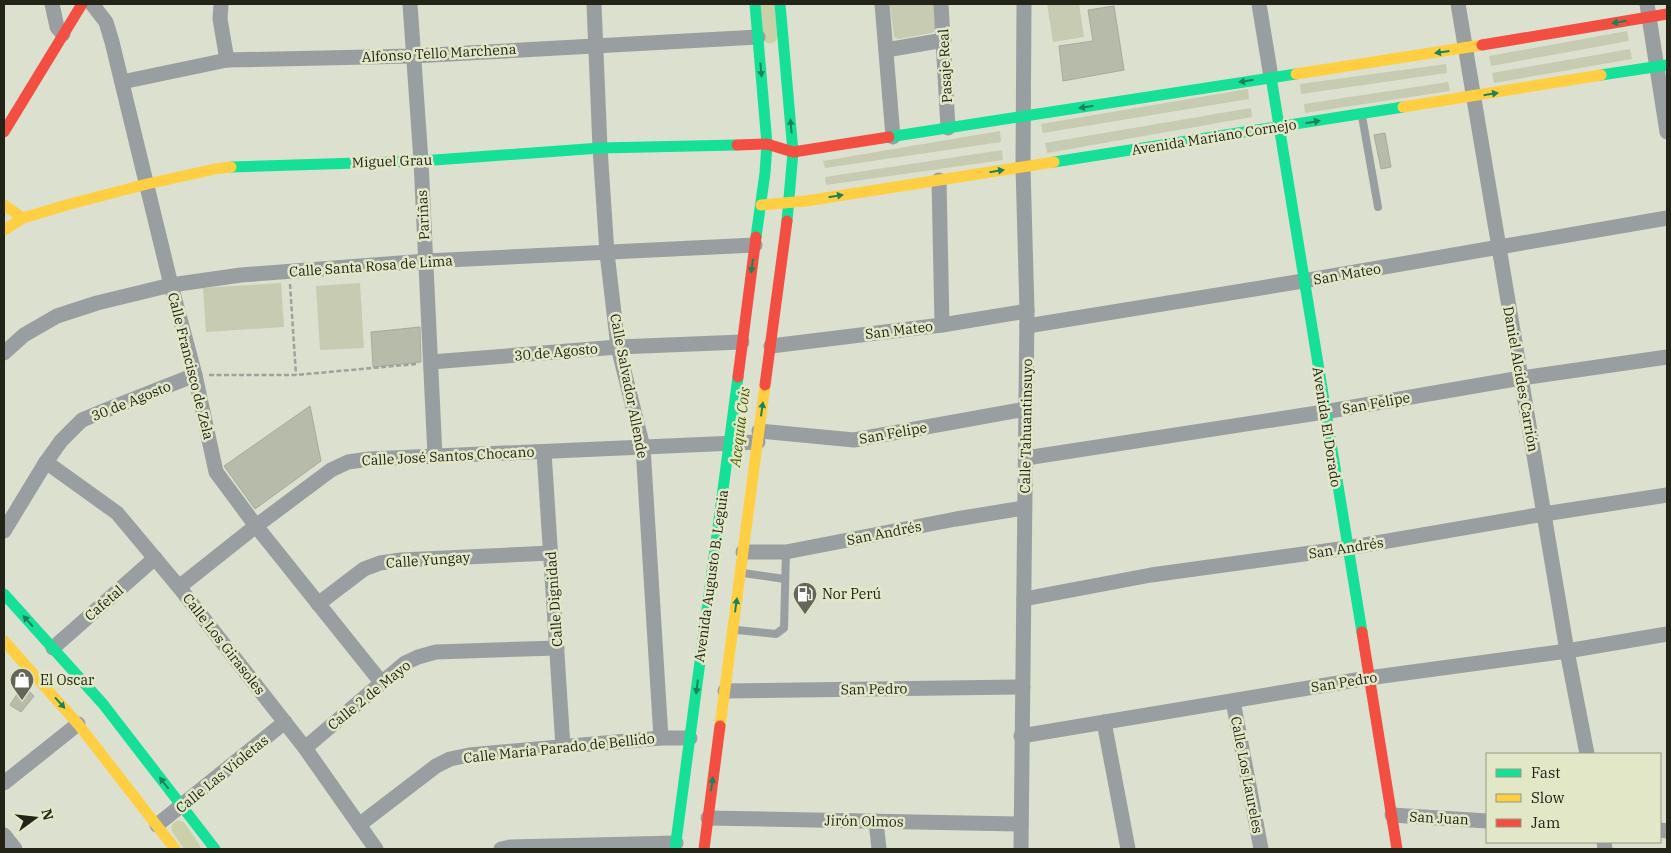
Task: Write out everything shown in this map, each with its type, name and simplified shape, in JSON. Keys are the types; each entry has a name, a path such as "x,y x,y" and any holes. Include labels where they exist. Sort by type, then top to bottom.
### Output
{"street":[{"path":"52,4 57,27 62,34"},
{"path":"4,132 82,4"},
{"name":"Calle Francisco de Zela","path":"92,4 106,22 122,82 171,285 196,375 216,472 256,526 381,682"},
{"path":"221,4 220,20 227,60"},
{"name":"Pariñas","path":"410,4 421,161 435,456"},
{"name":"Calle Salvador Allende","path":"594,4 600,148 607,253 618,347 644,448 660,738"},
{"name":"Avenida Augusto B. Leguia","path":"676,846 755,245 762,205 767,144 755,4"},
{"name":"Avenida Augusto B. Leguia","path":"704,849 789,203 792,151 780,4"},
{"path":"882,4 893,137"},
{"name":"Pasaje Real","path":"941,4 948,128"},
{"name":"Calle Tahuantinsuyo","path":"1021,849 1028,310 1023,167 1024,4"},
{"name":"Avenida El Dorado","path":"1259,4 1324,412 1397,849"},
{"name":"Daniel Alcides Carrión","path":"1458,4 1567,651 1587,753"},
{"path":"767,144 792,151 893,137 1465,48 1648,10 1667,14"},
{"path":"1648,10 1662,66 1667,132"},
{"name":"Alfonso Tello Marchena","path":"122,82 227,60 413,56 758,37"},
{"path":"886,50 944,40"},
{"name":"Avenida Mariano Cornejo","path":"762,205 789,203 1278,128 1361,113 1662,66"},
{"name":"Miguel Grau","path":"4,230 24,218 147,184 215,169 241,166 421,161 600,148 767,144"},
{"path":"939,180 942,325"},
{"path":"4,205 24,218"},
{"name":"San Mateo","path":"1027,326 1499,248 1667,218"},
{"name":"Calle Santa Rosa de Lima","path":"4,353 24,336 57,316 97,303 171,285 241,275 426,261 755,245"},
{"name":"San Mateo","path":"771,346 942,325 1028,310"},
{"name":"30 de Agosto","path":"431,362 618,347 742,342"},
{"name":"San Felipe","path":"1026,458 1324,412 1521,378 1667,357"},
{"name":"30 de Agosto","path":"4,531 46,462 61,441 82,420 196,375"},
{"name":"San Felipe","path":"758,438 854,440 1026,409"},
{"name":"Calle José Santos Chocano","path":"179,587 331,470 348,462 435,456 644,448 729,443 758,438"},
{"name":"Calle Dignidad","path":"544,452 563,747"},
{"name":"Calle Los Girasoles","path":"46,462 117,513 179,587 285,722 376,849"},
{"name":"San Andrés","path":"1024,599 1151,574 1347,548 1667,495"},
{"name":"San Andrés","path":"743,552 786,552 956,519 1024,508"},
{"name":"Calle Yungay","path":"318,604 364,569 380,563 401,560 550,553"},
{"name":"Cafetal","path":"53,648 155,558"},
{"path":"4,594 103,704 215,849"},
{"name":"San Pedro","path":"1021,736 1368,678 1567,651 1667,634"},
{"path":"4,641 78,724 175,849"},
{"name":"Calle 2 de Mayo","path":"305,748 381,682 405,663 418,657 436,652 557,648"},
{"name":"San Pedro","path":"725,691 1023,687"},
{"name":"Calle Los Laureles","path":"1233,701 1260,849"},
{"name":"Calle Las Violetas","path":"158,825 285,722"},
{"path":"1104,722 1128,849"},
{"path":"4,783 78,724"},
{"name":"Calle María Parado de Bellido","path":"359,825 436,766 450,759 660,738 690,738"},
{"name":"San Juan","path":"1392,815 1486,821"},
{"name":"Jirón Olmos","path":"708,818 1021,824"},
{"path":"876,821 880,849"},
{"path":"4,835 15,849"},
{"path":"502,849 510,847 676,846"}],"lane":[{"path":"1361,113 1378,207"},
{"path":"733,630 776,634 784,628 786,552"},
{"path":"740,573 785,579"}],"path":[{"path":"289,272 296,375"},
{"path":"196,375 296,375 431,362"}],"green space":[{"path":"890,4 934,4 936,30 932,33 898,39 894,37"},
{"path":"1047,4 1079,4 1084,37 1053,42"},
{"path":"1627,31 1629,41 1491,66 1489,56"},
{"path":"1630,49 1632,59 1494,83 1492,73"},
{"path":"1446,64 1447,73 1301,94 1300,84"},
{"path":"1448,82 1450,91 1305,113 1304,104"},
{"path":"1248,89 1249,99 1043,133 1041,124"},
{"path":"1251,108 1252,117 1047,153 1045,143"},
{"path":"1000,131 1001,142 825,168 823,161"},
{"path":"1002,150 1003,160 826,185 825,177"},
{"path":"281,283 284,327 206,332 203,288"},
{"path":"360,283 364,348 320,350 316,286"}],"building":[{"path":"1114,6 1124,70 1063,81 1059,46 1093,41 1088,10"},
{"path":"1385,133 1391,167 1381,169 1374,135"},
{"path":"420,327 421,362 373,367 371,332"},
{"path":"310,406 321,461 255,509 224,466"},
{"name":"El Oscar","path":"23,685 34,696 21,712 10,705"}],"waterway":[{"name":"Acequia Cois","path":"767,4 770,36"},
{"path":"179,828 193,849"}],"traffic: fast":[{"path":"755,4 767,144 756,237"},
{"path":"780,4 793,152 787,221"},
{"path":"1601,75 1667,65"},
{"path":"889,137 1296,74"},
{"path":"1271,77 1362,632"},
{"path":"1054,162 1403,107"},
{"path":"231,167 421,161 600,148 737,145"},
{"path":"675,849 738,377"},
{"path":"4,594 103,704 215,849"}],"traffic: slow":[{"path":"1296,74 1482,45"},
{"path":"1403,107 1601,75"},
{"path":"761,205 806,201 1054,162"},
{"path":"4,230 23,218 70,204 147,184 231,167"},
{"path":"4,205 23,218"},
{"path":"720,726 765,385"},
{"path":"4,641 78,724 175,849"}],"traffic: jam":[{"path":"4,132 82,4"},
{"path":"1482,45 1667,14"},
{"path":"737,145 767,144 793,152 889,137"},
{"path":"765,385 787,221"},
{"path":"738,377 756,237"},
{"path":"1362,632 1397,849"},
{"path":"704,849 720,726"}],"place":[{"name":"Nor Perú","path":"805,615"},
{"name":"El Oscar","path":"22,701"}]}
